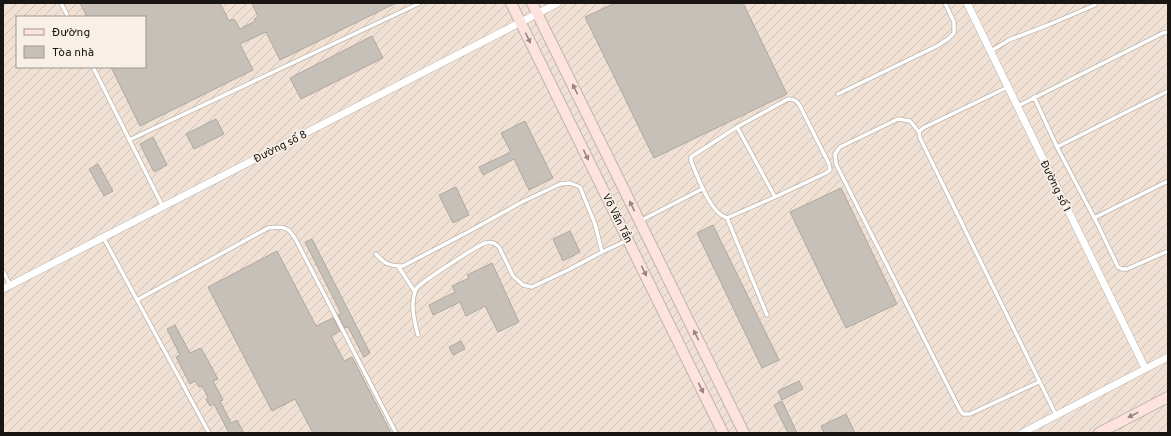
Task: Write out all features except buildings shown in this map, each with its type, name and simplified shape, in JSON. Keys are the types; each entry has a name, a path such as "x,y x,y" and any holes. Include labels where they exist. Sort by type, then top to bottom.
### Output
{"street":[{"name":"Võ Văn Tần","path":"511,3 723,433"},
{"name":"Võ Văn Tần","path":"532,3 744,433"},
{"name":"Đường số 8","path":"3,289 558,3"},
{"name":"Đường số 1","path":"967,3 1146,368"},
{"path":"1022,433 1168,357"},
{"path":"1099,433 1168,398"}],"lane":[{"path":"61,3 68,16"},
{"path":"407,3 409,8"},
{"path":"129,140 420,3"},
{"path":"838,94 937,46 948,39 954,33 954,22 945,3"},
{"path":"991,51 1009,40 1095,5"},
{"path":"1018,106 1163,33 1168,32"},
{"path":"93,68 162,207"},
{"path":"919,132 923,128 1008,87"},
{"path":"1057,147 1168,91"},
{"path":"1034,97 1057,147 1118,267 1127,269 1168,251"},
{"path":"727,218 775,197 830,170 829,164 800,106 793,99 788,99 737,127 691,157 691,161 702,189 717,213 727,218 767,315"},
{"path":"1039,382 970,414 963,414 836,164 835,154 840,147 898,119 910,121 919,132 920,138 1056,415"},
{"path":"737,127 775,197"},
{"path":"1094,218 1168,181"},
{"path":"376,254 380,260 391,266 403,266 522,202 560,184 570,183 580,187 595,224 602,252"},
{"path":"639,221 702,189"},
{"path":"137,300 268,228 283,227 289,229 396,433"},
{"path":"103,237 209,433"},
{"path":"418,335 414,317 413,297 417,287 486,243 494,243 500,247 513,276 523,285 532,287 629,240"},
{"path":"398,266 415,292"},
{"path":"3,271 10,285"}],"shaded area":[{"path":"3,3 1168,3 1168,433 3,433"}]}
